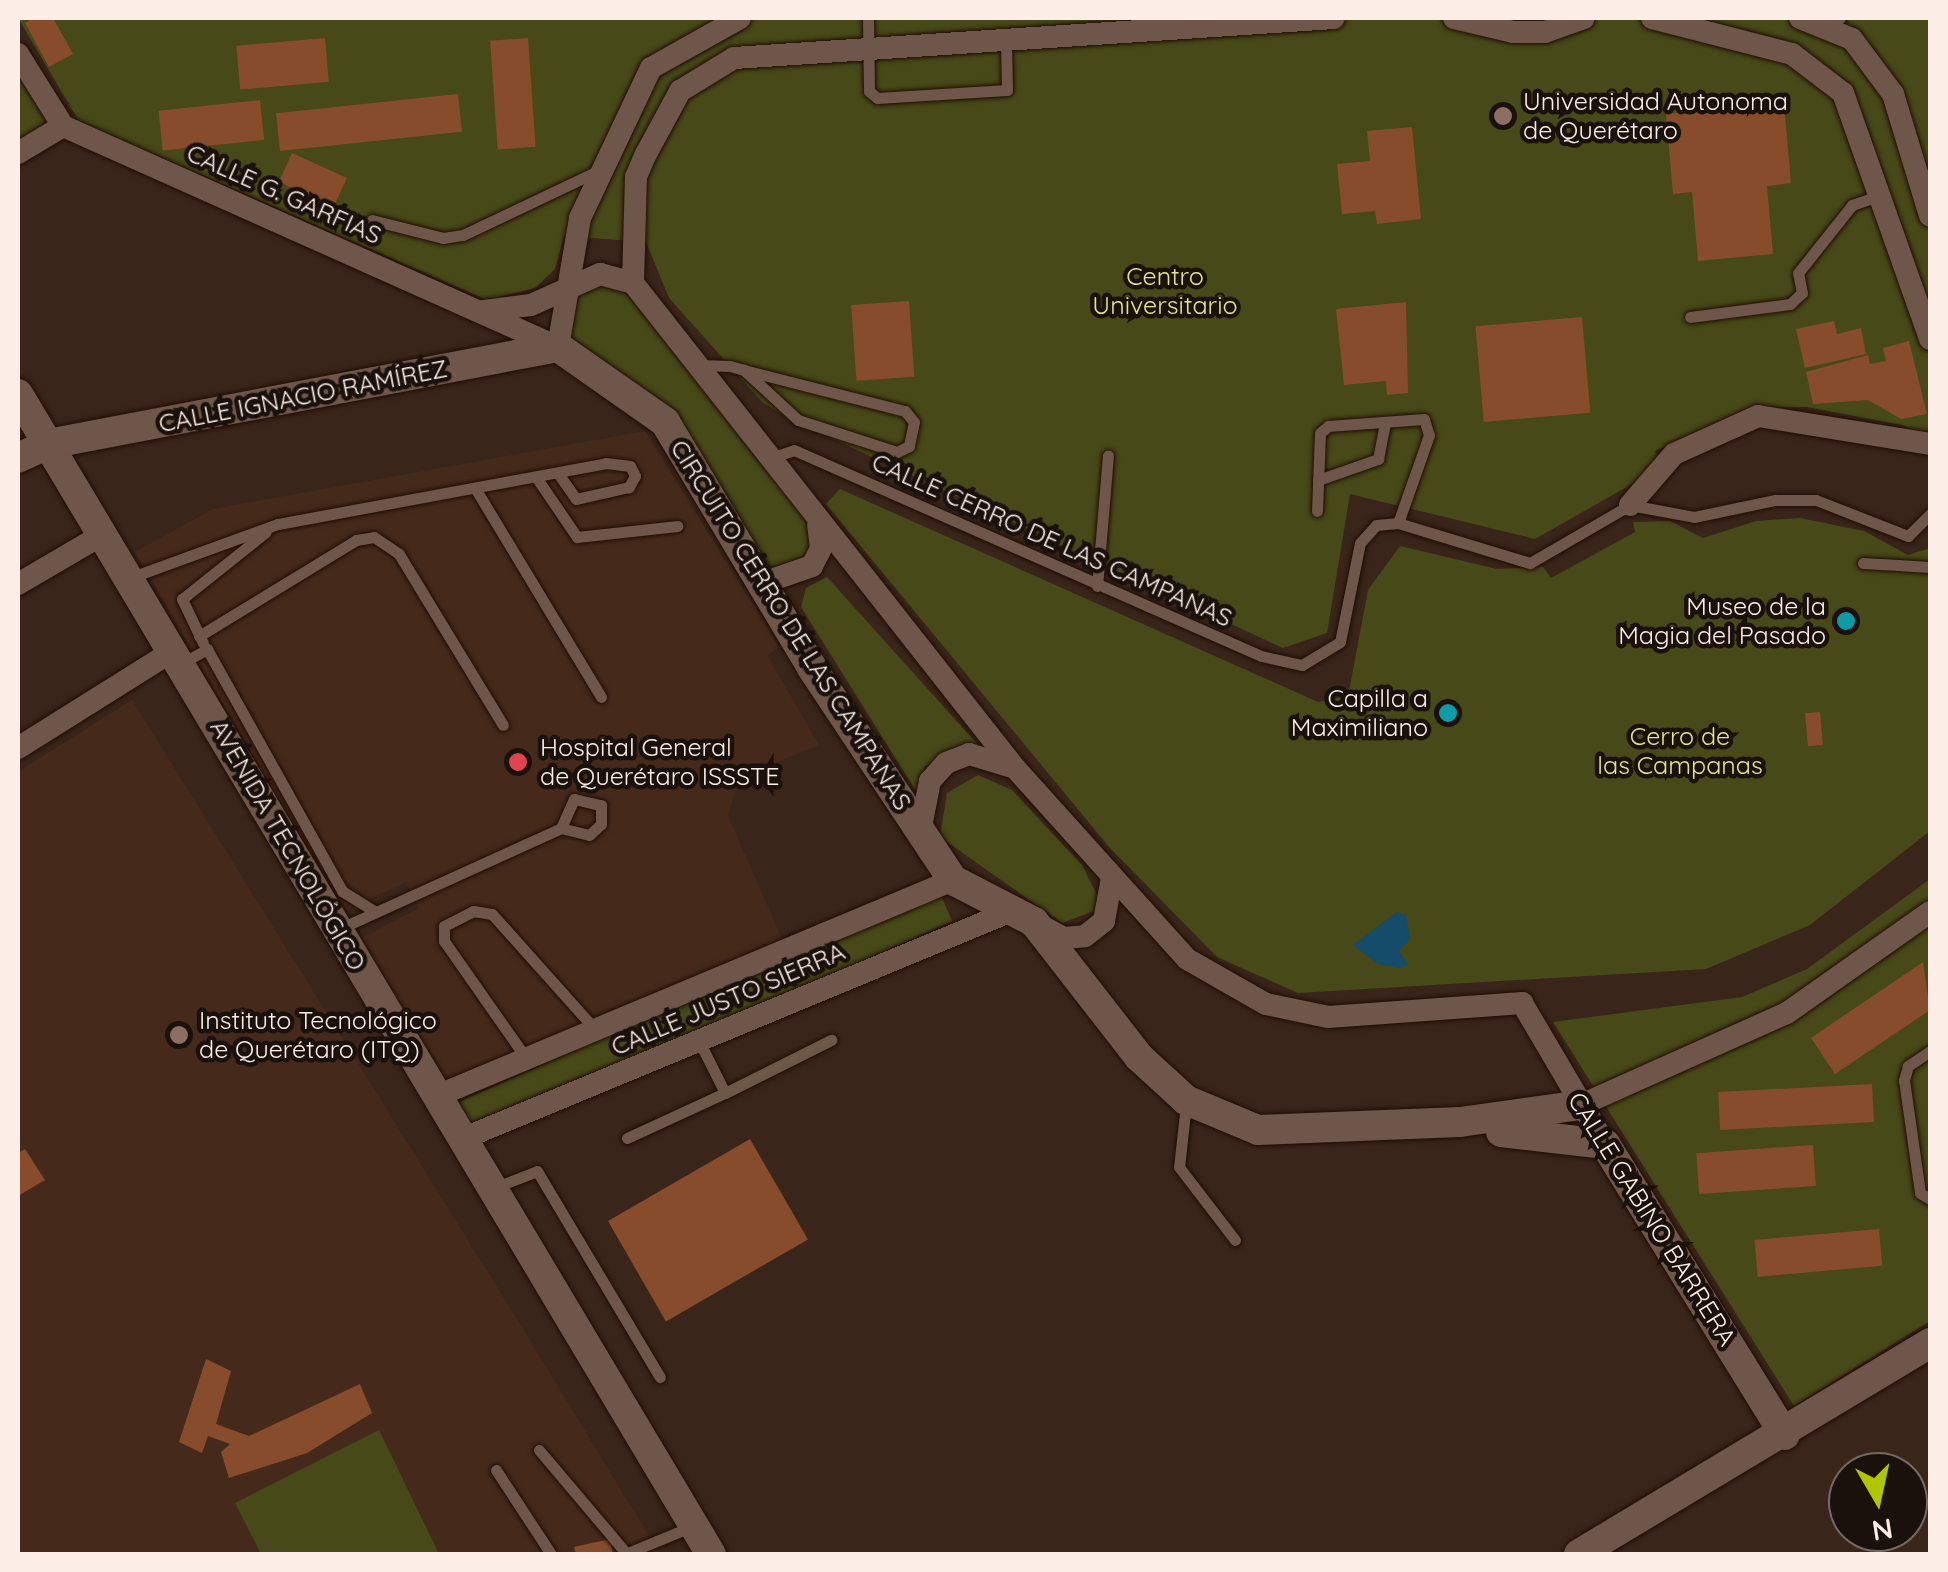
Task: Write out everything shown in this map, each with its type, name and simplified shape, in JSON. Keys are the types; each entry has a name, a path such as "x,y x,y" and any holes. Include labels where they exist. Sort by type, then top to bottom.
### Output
{"street":[{"path":"558,347 580,218 652,68 740,18"},
{"path":"633,283 636,176 680,91 734,58 868,46 1006,42 1334,18"},
{"path":"1436,18 1545,32 1584,18"},
{"path":"1652,18 1792,54 1843,94 1930,339"},
{"path":"1800,18 1835,22 1852,38 1894,94 1930,216"},
{"path":"18,54 63,126 18,153"},
{"name":"CALLE G. GARFIAS","path":"63,126 558,347"},
{"path":"604,168 636,176"},
{"path":"484,312 531,305 600,274 633,283 818,523 1016,768 1112,878 1104,921 1085,936 1064,938 1024,916"},
{"name":"CALLE IGNACIO RAMÍREZ","path":"18,458 48,444 558,347"},
{"name":"CIRCUITO CERRO DE LAS CAMPANAS","path":"558,347 665,422 953,880 1024,916 1138,1057 1186,1100 1258,1130 1460,1122 1581,1104"},
{"name":"AVENIDA TECNOLÓGICO","path":"18,394 711,1554"},
{"path":"1630,506 1674,454 1758,416 1930,444"},
{"path":"763,583 812,566 821,548 818,523"},
{"path":"18,584 102,535"},
{"path":"18,748 174,658"},
{"path":"920,832 930,781 946,763 969,754 1016,768"},
{"name":"CALLE GABINO BARRERA","path":"1112,878 1187,958 1266,1004 1328,1017 1522,1002 1604,1144 1785,1434"},
{"name":"CALLE JUSTO SIERRA","path":"436,1096 953,880"},
{"path":"1581,1104 1787,1013 1930,912"},
{"name":"CALLE JUSTO SIERRA","path":"462,1138 699,1041 1024,916"},
{"path":"1460,1122 1604,1144"},
{"path":"1578,1554 1785,1434 1930,1343"}],"lane":[{"path":"868,18 870,91 877,98 1008,90 1006,42"},
{"path":"372,220 444,238 463,235 604,168"},
{"path":"1690,317 1790,304 1802,293 1798,273 1852,205 1882,195"},
{"path":"695,365 744,370 905,412 914,422 909,446 898,452 798,420 744,370"},
{"path":"1318,480 1378,460 1386,423"},
{"path":"1317,511 1320,433 1328,426 1386,423 1429,424 1398,523 1530,563 1630,506 1694,517 1736,505 1816,500 1908,536 1930,514"},
{"name":"CALLE CERRO DE LAS CAMPANAS","path":"767,459 794,450 1260,656 1302,665 1322,658 1340,642 1366,532 1398,523"},
{"path":"1097,586 1108,455"},
{"path":"128,579 278,524 475,488 558,473 621,462 635,476 629,486 576,499 558,473"},
{"path":"536,477 576,537 677,526"},
{"path":"475,488 601,697"},
{"path":"278,524 182,599 342,890 376,912"},
{"path":"199,636 356,540 374,537 399,554 502,725"},
{"path":"1862,564 1930,567"},
{"path":"174,658 207,649"},
{"path":"337,930 561,828"},
{"path":"526,1058 444,941 444,926 473,910 492,914 595,1029"},
{"path":"627,1138 831,1040"},
{"path":"699,1041 725,1093"},
{"path":"1930,1052 1908,1066 1904,1080 1920,1193 1930,1199"},
{"path":"1186,1100 1179,1167 1236,1240"},
{"path":"492,1188 537,1171 660,1378"},
{"path":"539,1450 626,1554 694,1526"},
{"path":"496,1470 551,1554"}],"shaded area":[{"name":"Hospital General de Querétaro ISSSTE","path":"645,431 779,647 767,655 819,745 739,778 728,816 783,941 444,1086 360,939 419,908 406,882 344,911 135,552 213,509"},
{"name":"Instituto Tecnológico de Querétaro (ITQ)","path":"132,700 660,1554 18,1554 18,772"}],"green space":[{"name":"Centro Universitario","path":"18,18 1930,18 1930,439 1902,425 1807,407 1754,408 1655,451 1662,467 1535,539 1350,494 1327,633 1283,648 786,417 762,402 669,298 646,242 564,236 555,269 535,288 487,300 79,121"},
{"path":"18,65 52,120 18,141"},
{"path":"633,283 817,523 821,548 778,581 690,457 558,347 570,285"},
{"name":"Cerro de las Campanas","path":"840,489 1318,702 1348,696 1368,590 1400,546 1497,569 1543,567 1551,578 1635,532 1633,522 1670,521 1703,538 1756,521 1800,518 1864,531 1908,555 1930,548 1930,831 1810,925 1706,969 1298,993 1217,957 1109,847 826,504"},
{"path":"827,577 980,747 925,766 916,791 801,607 806,588"},
{"path":"978,775 1012,790 1082,865 1098,897 1094,911 1062,923 940,837 947,793"},
{"path":"1930,879 1930,1321 1794,1406 1553,1022 1742,997 1807,969"},
{"path":"938,889 952,921 467,1137 453,1105"},
{"path":"379,1430 439,1554 261,1554 235,1503"}],"water":[{"path":"1397,912 1406,915 1410,939 1399,951 1408,964 1400,968 1378,964 1353,945"}],"building":[{"path":"34,18 53,18 73,54 49,67 25,23"},
{"path":"325,38 329,82 240,90 236,46"},
{"path":"528,38 536,147 498,149 490,41"},
{"path":"458,94 462,132 280,151 276,113"},
{"path":"260,100 264,140 163,150 159,111"},
{"path":"1784,104 1791,183 1767,186 1773,254 1698,261 1692,192 1673,194 1666,114"},
{"path":"1412,127 1421,219 1377,224 1375,211 1342,214 1337,164 1370,161 1367,131"},
{"path":"292,153 347,178 334,206 317,198 311,211 293,203 298,191 279,182"},
{"path":"909,301 914,377 856,381 851,305"},
{"path":"1406,302 1408,393 1387,395 1386,381 1344,385 1336,309"},
{"path":"1582,317 1590,413 1484,422 1475,326"},
{"path":"1834,321 1837,334 1861,328 1866,354 1805,368 1796,329"},
{"path":"1909,341 1927,414 1901,419 1868,400 1813,404 1806,372 1868,355 1870,364 1886,361 1883,348"},
{"path":"1820,712 1823,745 1808,746 1805,713"},
{"path":"1923,962 1930,1010 1835,1074 1811,1038"},
{"path":"1872,1084 1874,1122 1720,1130 1718,1092"},
{"path":"750,1139 808,1239 666,1321 608,1221"},
{"path":"1813,1145 1816,1186 1699,1194 1696,1153"},
{"path":"25,1149 45,1180 18,1196 18,1153"},
{"path":"1879,1229 1882,1266 1758,1277 1754,1240"},
{"path":"206,1359 231,1371 216,1424 249,1436 360,1384 372,1413 307,1453 229,1478 221,1452 230,1444 208,1436 202,1453 179,1442"},
{"path":"610,1539 613,1554 576,1554 574,1547"}],"place":[{"name":"Universidad Autonoma de Querétaro","path":"1503,116"},
{"name":"Museo de la Magia del Pasado","path":"1846,621"},
{"name":"Capilla a Maximiliano","path":"1448,713"},
{"name":"Hospital General de Querétaro ISSSTE","path":"518,762"},
{"name":"Instituto Tecnológico de Querétaro (ITQ)","path":"179,1035"}]}
